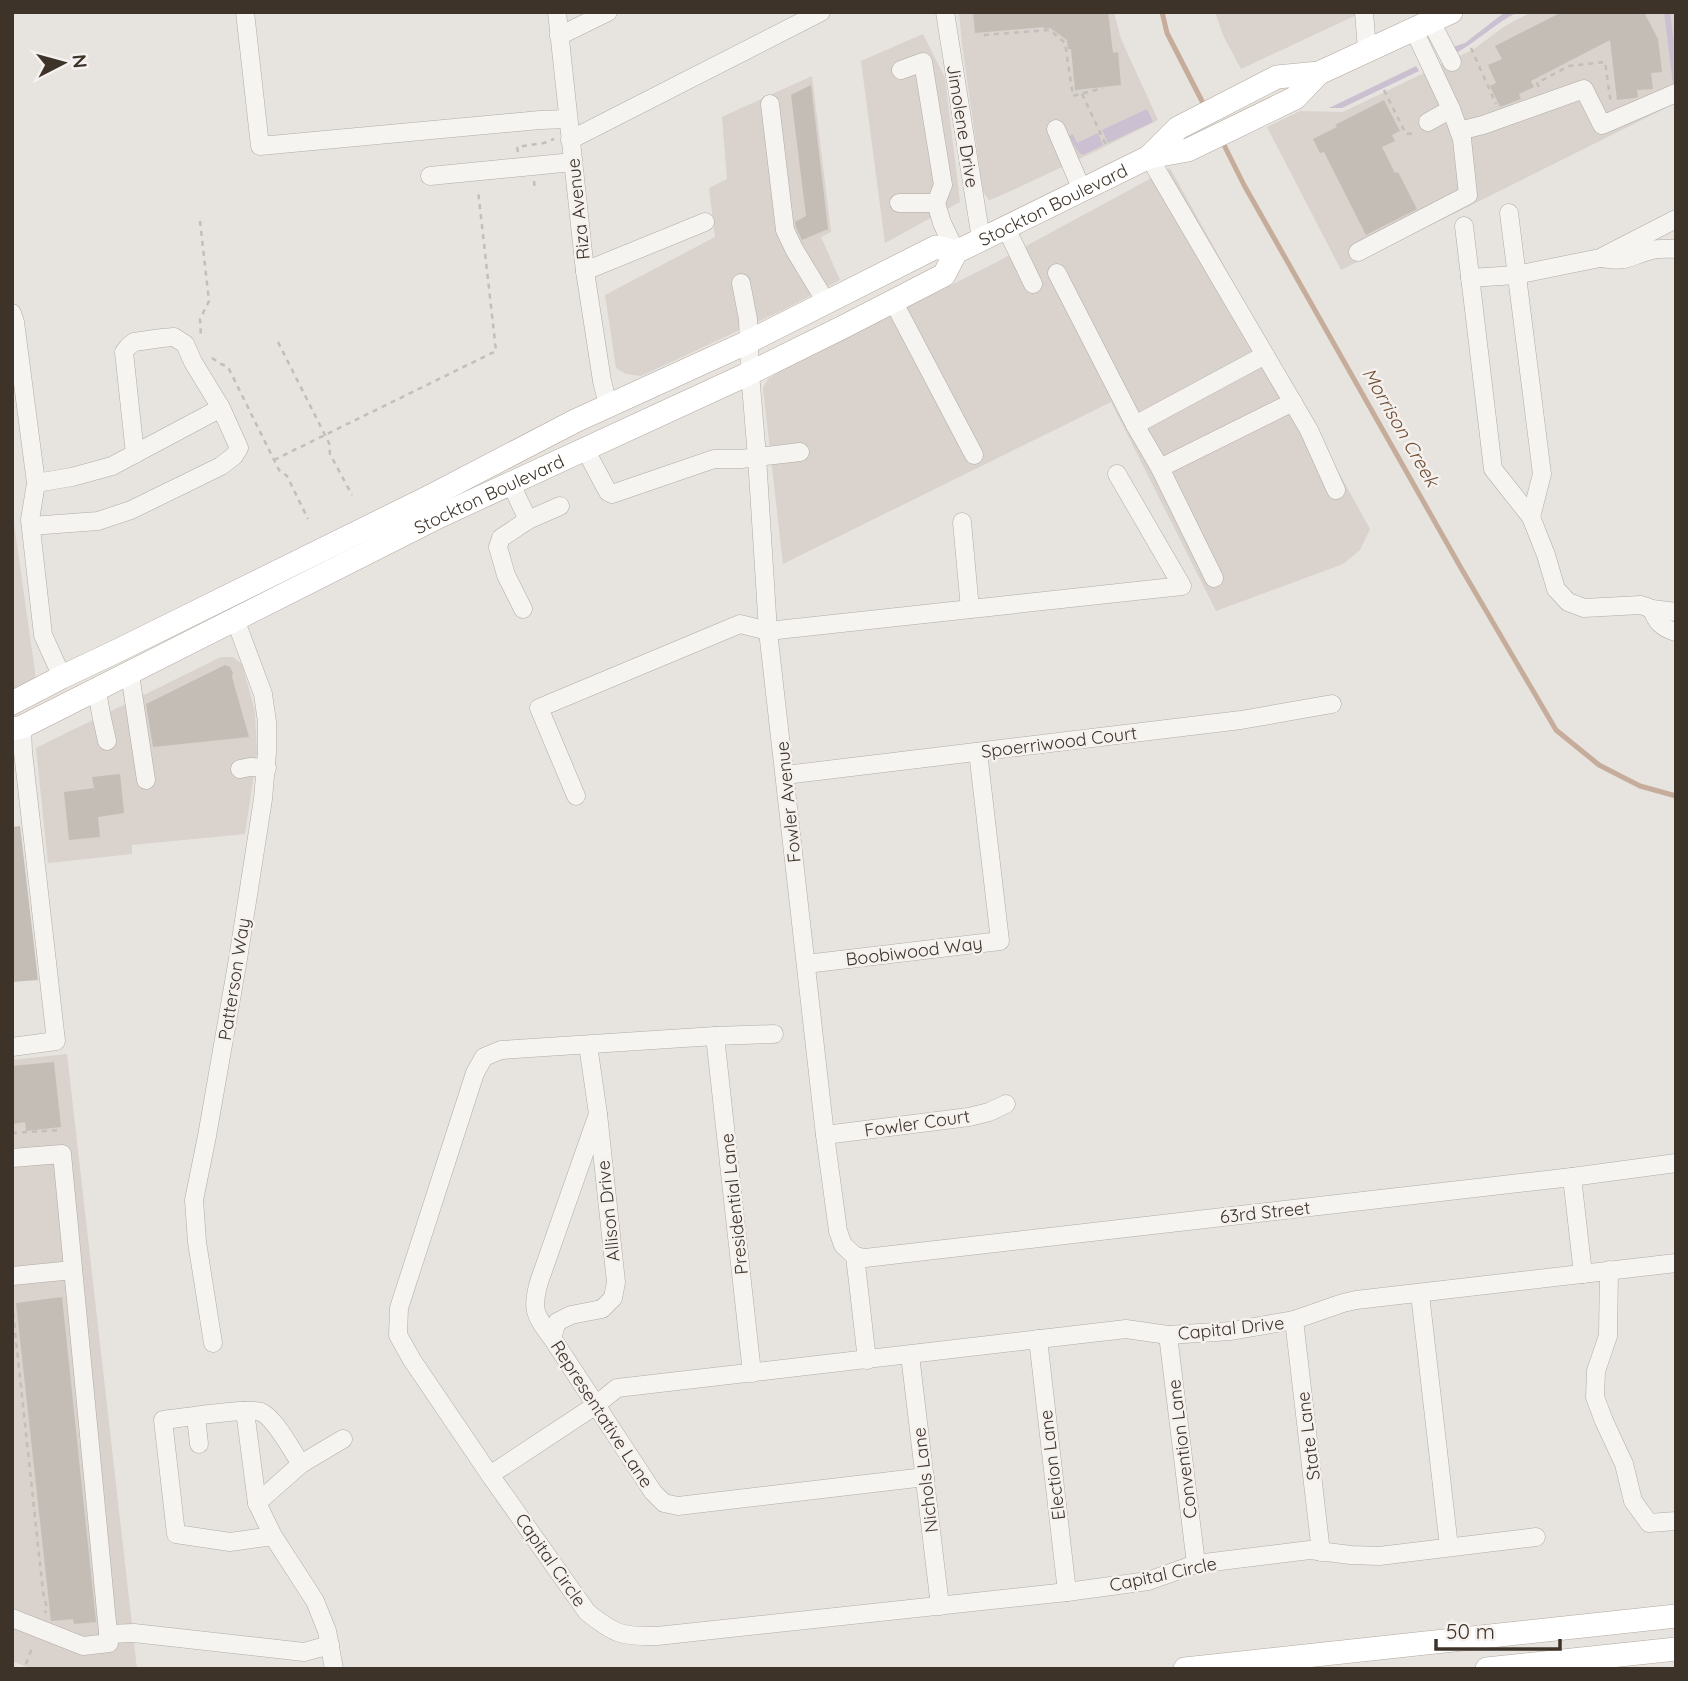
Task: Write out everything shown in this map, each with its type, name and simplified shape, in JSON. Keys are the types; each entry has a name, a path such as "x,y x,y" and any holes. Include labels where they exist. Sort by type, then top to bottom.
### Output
{"main road":[{"name":"Stockton Boulevard","path":"17,728 97,691 440,516 750,373 944,275 956,252 981,239 1149,157 1188,150 1244,123 1295,98 1320,73 1439,18"},
{"name":"Stockton Boulevard","path":"1149,157 1178,128 1231,101 1274,70 1320,73"},
{"name":"Stockton Boulevard","path":"12,703 608,405 748,342 936,247 956,252"},
{"path":"608,405 624,431"},
{"path":"235,619 249,600 343,556 353,534"},
{"path":"1185,1669 1676,1616"},
{"path":"1487,1669 1676,1648"}],"street":[{"path":"245,12 260,146 568,118"},
{"name":"Riza Avenue","path":"557,12 584,271 608,405"},
{"path":"559,36 608,12"},
{"path":"570,140 821,12"},
{"name":"Jimolene Drive","path":"945,12 981,239"},
{"path":"1364,12 1367,50"},
{"path":"1439,18 1452,62"},
{"path":"1358,252 1468,195 1462,139 1451,109 1439,18"},
{"path":"901,70 923,62 943,185 936,203 956,252"},
{"path":"1458,131 1483,125 1584,89 1602,125 1676,93"},
{"path":"771,104 785,230 825,302"},
{"path":"1428,122 1451,109"},
{"path":"1056,129 1082,190"},
{"path":"1149,157 1310,430 1336,491"},
{"path":"430,176 573,162"},
{"path":"900,203 936,203"},
{"path":"1509,213 1542,474 1531,517"},
{"path":"1470,278 1517,275 1600,258 1626,260 1676,219"},
{"path":"584,271 705,222"},
{"path":"1464,226 1493,470 1531,517 1556,589 1568,602 1584,608 1641,605 1676,612"},
{"path":"1006,228 1033,284"},
{"path":"1651,241 1676,249"},
{"path":"1058,273 1214,578"},
{"name":"Fowler Avenue","path":"741,283 748,319 768,631 825,1135 838,1231 843,1245 855,1256"},
{"path":"893,301 974,455"},
{"path":"12,313 36,483 30,520 43,635 62,677"},
{"path":"31,526 98,521 131,510 221,466 234,456 239,448 221,408 185,344 174,337 134,342 124,352 135,454"},
{"path":"1135,425 1265,355"},
{"path":"1160,468 1293,402"},
{"path":"36,483 112,466 221,408"},
{"path":"584,449 608,492 612,494 714,459 800,452"},
{"path":"576,796 539,708 740,624 768,631 1182,586 1117,474"},
{"path":"511,484 528,520"},
{"path":"523,609 506,575 498,547 501,538 528,520 560,506"},
{"path":"962,522 970,609"},
{"path":"1652,609 1655,619 1665,629 1676,632"},
{"name":"Patterson Way","path":"213,1343 197,1242 194,1200 236,972 267,768 267,722 263,694 235,619"},
{"path":"130,674 146,780"},
{"path":"97,691 107,741"},
{"name":"Spoerriwood Court","path":"785,775 1241,720 1332,704"},
{"path":"12,1047 56,1041 20,799 23,752 17,728"},
{"name":"Boobiwood Way","path":"806,964 1000,941 978,752"},
{"path":"240,769 267,768"},
{"name":"Capital Circle","path":"774,1034 501,1050 484,1057 475,1073 399,1308 398,1335 412,1360 587,1612 607,1628 631,1637 657,1636 1067,1592 1149,1581 1196,1564 1310,1550 1379,1556 1536,1537"},
{"name":"Presidential Lane","path":"715,1036 752,1373"},
{"name":"Allison Drive","path":"552,1338 557,1322 571,1315 602,1308 614,1298 616,1283 588,1045"},
{"name":"Fowler Court","path":"825,1135 969,1117 1006,1104"},
{"name":"Representative Lane","path":"598,1114 534,1302 539,1321 653,1492 663,1503 678,1506 925,1476"},
{"path":"12,1158 62,1154 109,1643 83,1646 12,1618"},
{"name":"63rd Street","path":"855,1256 865,1258 1572,1178 1676,1163"},
{"path":"1572,1178 1583,1274"},
{"path":"855,1256 867,1360"},
{"name":"Capital Drive","path":"490,1475 596,1405 617,1388 1126,1329 1168,1335 1231,1331 1294,1321 1343,1303 1676,1263"},
{"path":"12,1276 73,1270"},
{"path":"1609,1270 1608,1336 1596,1371 1595,1397 1623,1464 1633,1501 1649,1523 1676,1521"},
{"path":"1420,1294 1449,1547"},
{"name":"State Lane","path":"1294,1321 1321,1552"},
{"name":"Convention Lane","path":"1168,1335 1196,1564"},
{"name":"Election Lane","path":"1038,1339 1067,1592"},
{"name":"Nichols Lane","path":"910,1355 940,1606"},
{"path":"245,1411 257,1503 273,1536 315,1601 327,1631 334,1669"},
{"path":"273,1536 230,1542 176,1534 163,1420 245,1411 261,1412 272,1421 301,1464"},
{"path":"196,1416 199,1444"},
{"path":"257,1503 301,1464 343,1439"},
{"path":"108,1634 134,1633 304,1652 330,1645"}],"path":[{"path":"984,35 1050,30 1065,43 1073,96 1103,88"},
{"path":"1082,94 1107,147"},
{"path":"533,172 535,191"},
{"path":"274,460 496,351 478,191"},
{"path":"200,221 209,301 200,319 201,341"},
{"path":"278,342 352,495"},
{"path":"210,357 228,367 279,470 287,476 308,519"},
{"path":"12,1133 60,1130"},
{"path":"12,1303 43,1592 47,1608 26,1664"}],"shaded area":[{"path":"959,12 1114,12 1121,39 1158,120 989,200 983,192"},
{"path":"1215,12 1363,12 1241,69 1223,35"},
{"path":"1505,12 1518,12 1454,54 1453,47 1465,43"},
{"path":"1532,12 1676,12 1676,103 1341,270 1267,127 1300,111 1343,112 1474,49 1505,26"},
{"path":"1664,12 1670,12 1676,60 1676,81 1673,84"},
{"path":"923,34 945,78 960,202 885,243 861,61"},
{"path":"1416,66 1419,71 1342,108 1329,108"},
{"path":"812,76 831,232 821,237 840,280 783,310 641,376 626,374 616,368 605,295 715,237 709,188 727,179 722,117"},
{"path":"1147,109 1153,122 1108,143 1102,130"},
{"path":"1098,133 1103,145 1083,155 1069,136 1073,134 1077,143"},
{"path":"1170,168 1370,529 1360,550 1343,564 1216,611 1111,402 783,564 763,388 768,379 995,263"},
{"path":"12,510 36,679 12,692"},
{"path":"221,657 233,657 242,664 255,712 257,753 245,834 132,845 132,854 48,863 36,748"},
{"path":"67,1054 137,1669 32,1669 12,1661 12,1060"}],"building":[{"path":"973,12 1108,12 1113,53 1118,52 1121,85 1075,90 1071,49 1068,49 1067,40 1044,27 975,33"},
{"path":"1562,12 1644,12 1658,39 1662,72 1651,73 1653,89 1637,90 1638,97 1617,100 1610,40 1531,81 1534,87 1519,94 1521,99 1500,107 1490,86 1496,83 1488,65 1502,59 1495,46"},
{"path":"811,85 828,229 802,240 795,222 806,216 791,95"},
{"path":"1384,100 1400,131 1392,135 1395,141 1382,147 1417,209 1366,235 1324,152 1320,153 1313,139"},
{"path":"225,665 230,667 233,673 249,737 153,747 146,704"},
{"path":"120,774 124,813 98,817 100,837 69,840 64,792 94,788 92,777"},
{"path":"20,826 38,980 12,982 12,827"},
{"path":"54,1062 61,1127 26,1131 25,1122 12,1124 12,1066"},
{"path":"62,1297 96,1622 74,1624 73,1619 51,1621 16,1303"}],"waterway":[{"name":"Morrison Creek","path":"1162,12 1167,33 1205,107"},
{"name":"Morrison Creek","path":"1222,141 1244,185 1461,568 1556,730 1599,765 1640,786 1676,796"}]}
